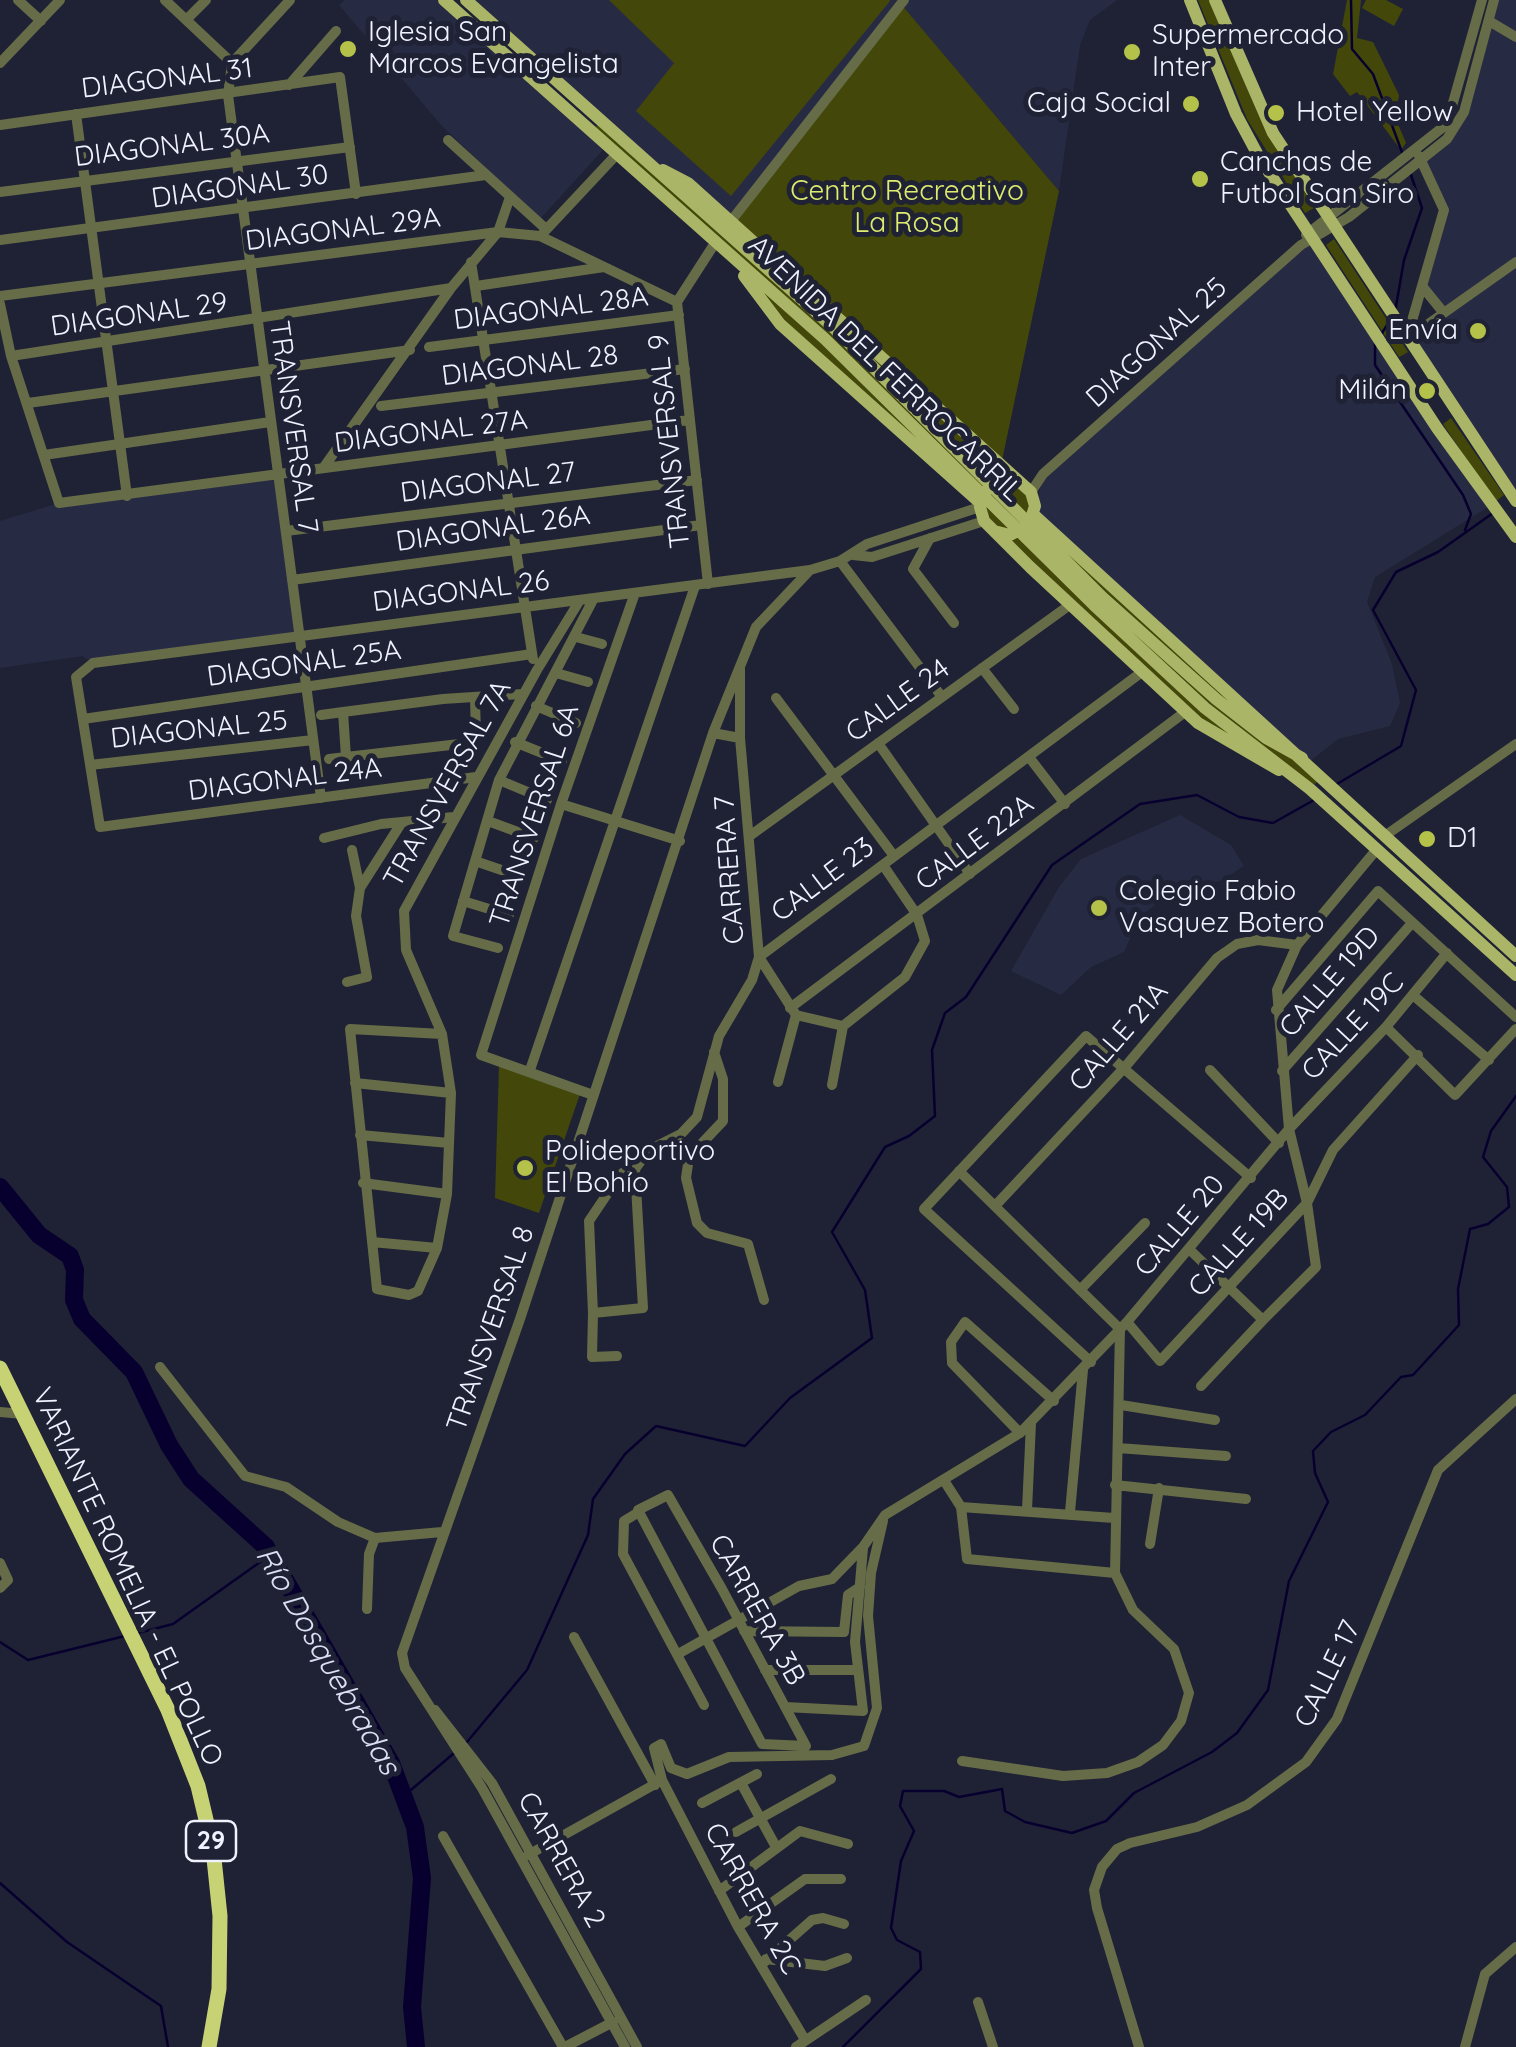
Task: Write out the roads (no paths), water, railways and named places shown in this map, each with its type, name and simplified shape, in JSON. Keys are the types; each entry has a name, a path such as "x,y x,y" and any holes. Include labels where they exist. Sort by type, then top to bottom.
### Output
{"highway":[{"name":"VARIANTE ROMELIA - EL POLLO","path":"0,1368 184,1748 213,1849 221,1941 210,2047"}],"main road":[{"name":"AVENIDA DEL FERROCARRIL","path":"444,0 715,243 830,334"},
{"name":"AVENIDA DEL FERROCARRIL","path":"466,0 648,162 1210,703 1291,774"},
{"path":"1190,0 1238,118 1308,238 1490,506 1516,536"},
{"path":"1216,0 1262,112 1512,497"},
{"path":"648,162 688,183 1023,486 1034,515 1516,956"},
{"path":"728,254 780,324 985,516 1070,604 1185,712 1310,789 1516,975"},
{"path":"985,516 992,486 1023,486"},
{"path":"985,516 1015,534 1029,525 1034,515"},
{"name":"AVENIDA DEL FERROCARRIL","path":"1210,703 1302,758"}],"street":[{"path":"18,0 41,21"},
{"path":"1,59 60,0"},
{"path":"165,0 232,63 290,0"},
{"path":"187,19 206,0"},
{"path":"731,222 904,0"},
{"path":"1330,222 1403,177 1416,159 1460,122 1483,19 1482,0"},
{"path":"1483,19 1494,0"},
{"path":"1483,19 1516,37"},
{"path":"288,86 336,30"},
{"name":"TRANSVERSAL 7","path":"232,63 228,95 240,211 321,798"},
{"name":"DIAGONAL 31","path":"0,125 340,78 350,146"},
{"path":"76,114 127,496"},
{"path":"448,140 543,233 617,154"},
{"path":"350,146 356,194"},
{"name":"DIAGONAL 30A","path":"0,192 350,146"},
{"path":"1330,222 1395,166 1416,159"},
{"path":"1403,334 1444,210 1416,159"},
{"name":"DIAGONAL 30","path":"0,240 240,211 486,175"},
{"path":"324,467 451,288 498,232 510,197"},
{"name":"DIAGONAL 25","path":"1023,486 1043,474 1330,222"},
{"name":"DIAGONAL 29A","path":"0,296 498,232 543,233 678,309"},
{"name":"TRANSVERSAL 9","path":"708,584 678,309 715,243"},
{"path":"471,262 537,670"},
{"path":"1403,334 1516,262"},
{"path":"476,286 606,266"},
{"path":"1422,286 1442,312"},
{"name":"DIAGONAL 29","path":"11,356 254,322 451,288"},
{"path":"0,304 11,356 44,455 270,422"},
{"name":"DIAGONAL 28A","path":"429,348 678,309"},
{"path":"28,403 410,350"},
{"name":"DIAGONAL 28","path":"382,406 685,370"},
{"name":"DIAGONAL 27A","path":"44,455 58,503 689,420"},
{"name":"DIAGONAL 27","path":"286,531 696,480"},
{"name":"DIAGONAL 26","path":"853,554 872,557 985,516"},
{"name":"DIAGONAL 26","path":"83,718 76,677 93,664 810,570 840,561 877,540 985,516"},
{"name":"DIAGONAL 26A","path":"292,580 701,524"},
{"path":"930,538 913,569 954,623"},
{"path":"840,561 942,698"},
{"name":"TRANSVERSAL 8","path":"405,1668 404,1637 520,1319 713,733 756,627 810,570"},
{"path":"594,1094 530,1070 695,586"},
{"name":"TRANSVERSAL 6A","path":"530,1070 482,1054 560,804 635,593"},
{"path":"498,948 453,936 499,780 515,742 594,598"},
{"name":"TRANSVERSAL 7A","path":"372,1242 377,1289 409,1295 418,1291 437,1248 447,1194 451,1093 442,1034 402,929 410,895 580,600"},
{"name":"CALLE 24","path":"751,835 1070,604"},
{"path":"576,637 602,644"},
{"name":"DIAGONAL 25A","path":"83,718 532,654"},
{"name":"CARRERA 7","path":"740,663 740,738 759,956 793,1012"},
{"path":"982,668 1014,709"},
{"path":"556,672 588,682"},
{"name":"CALLE 23","path":"618,1356 596,1358 591,1354 589,1221 620,1175 693,1124 704,1103 714,1050 732,1008 752,980 759,956 1142,672"},
{"path":"321,715 523,694"},
{"path":"329,759 468,744 476,737 474,697"},
{"path":"776,698 894,856"},
{"path":"536,706 576,723"},
{"path":"343,712 346,758"},
{"name":"CALLE 22A","path":"793,1012 1185,712"},
{"path":"83,718 90,765"},
{"path":"713,733 740,738"},
{"name":"DIAGONAL 25","path":"90,765 313,740"},
{"path":"515,742 562,761"},
{"path":"878,743 970,874"},
{"path":"1386,835 1516,744"},
{"path":"1029,757 1065,804"},
{"name":"DIAGONAL 24A","path":"90,765 100,826 476,777"},
{"path":"499,780 547,800"},
{"path":"560,804 680,841"},
{"path":"324,838 402,822 454,817"},
{"path":"488,821 534,838"},
{"path":"360,888 402,822"},
{"path":"1201,1386 1316,1267 1307,1203 1289,1129 1276,990 1297,945 1377,849"},
{"path":"347,982 367,977 356,916 360,888 352,850"},
{"path":"475,861 522,877"},
{"path":"832,1084 843,1026 904,977 926,941 917,915 882,866"},
{"path":"1276,1011 1378,891 1516,1017"},
{"path":"463,900 509,915"},
{"name":"CALLE 19D","path":"1282,1071 1412,923"},
{"name":"CALLE 21A","path":"995,1206 1125,1068 1217,958 1237,944 1258,940 1297,945"},
{"name":"CALLE 19C","path":"1289,1129 1414,996 1447,953"},
{"path":"1414,996 1489,1060"},
{"path":"778,1082 793,1012 843,1026"},
{"path":"1386,1027 1456,1095 1516,1030"},
{"path":"437,1248 372,1242 350,1028 442,1034"},
{"path":"1070,1512 1087,1366 924,1209 1086,1036 1251,1178"},
{"path":"714,1050 724,1079 723,1120 690,1157 686,1178 697,1223 707,1234 748,1244 764,1300"},
{"name":"CALLE 19B","path":"1124,1326 1160,1361 1307,1203 1334,1150 1418,1056"},
{"path":"1210,1070 1278,1143"},
{"path":"355,1082 451,1093"},
{"name":"CALLE 20","path":"678,1654 708,1637 741,1626 799,1586 832,1578 863,1547 885,1515 1020,1433 1191,1251 1289,1129"},
{"path":"360,1135 449,1143"},
{"path":"593,1313 643,1308 634,1176 641,1158"},
{"path":"960,1171 1080,1290 1124,1326 1115,1485 1116,1573 1127,1602 1169,1642 1186,1674 1189,1702 1170,1738 1138,1762 1094,1776 1063,1776 962,1761"},
{"path":"364,1183 447,1194"},
{"path":"1080,1290 1145,1223"},
{"path":"1191,1251 1264,1320"},
{"path":"1020,1433 952,1363 951,1342 965,1322 971,1323 1054,1401"},
{"path":"160,1367 238,1472 286,1487 338,1522 375,1538 442,1532"},
{"name":"CALLE 17","path":"1139,2047 1097,1908 1096,1879 1117,1849 1145,1838 1196,1828 1247,1805 1306,1762 1337,1719 1438,1470 1516,1399"},
{"path":"1121,1405 1215,1420"},
{"path":"0,1412 23,1414"},
{"path":"1027,1510 1031,1423"},
{"path":"1118,1448 1226,1456"},
{"path":"945,1482 961,1507 967,1559 1116,1573"},
{"path":"1115,1485 1246,1499"},
{"path":"1150,1544 1158,1488"},
{"name":"CARRERA 3B","path":"638,1511 668,1495 806,1746 762,1744 708,1637"},
{"path":"961,1507 1114,1518"},
{"path":"704,1705 623,1554 624,1521 638,1511 708,1637"},
{"path":"527,1856 658,1782 656,1744 664,1748 671,1768 687,1774 730,1757 832,1755 864,1746 877,1708 868,1616 871,1572 885,1515"},
{"path":"367,1609 369,1554 375,1538"},
{"path":"785,1707 862,1710 855,1642 863,1547"},
{"path":"0,1564 8,1580 0,1588"},
{"path":"741,1626 844,1632 848,1595 860,1586"},
{"name":"CARRERA 2C","path":"574,1636 738,1927 764,1962 800,2043"},
{"name":"CARRERA 2","path":"405,1668 487,1786 637,2047"},
{"path":"765,1670 853,1670"},
{"path":"702,1803 757,1774"},
{"path":"736,1832 830,1780"},
{"path":"741,1782 776,1846"},
{"path":"719,1891 800,1831 848,1844"},
{"path":"443,1836 564,2047 612,2022"},
{"name":"CARRERA 2","path":"527,1856 625,2047"},
{"path":"738,1927 805,1879 841,1879"},
{"path":"764,1962 818,1917 844,1924"},
{"path":"1466,2047 1485,1974 1516,1946"},
{"path":"764,1962 825,1966 847,1958"},
{"path":"800,2043 866,2000"},
{"path":"978,2002 993,2047"}],"waterway":[{"path":"1351,0 1352,49 1373,74 1403,155"},
{"path":"1395,312 1404,260 1422,208 1410,172"},
{"path":"1382,333 1391,319"},
{"path":"1375,344 1375,365 1463,495 1471,514 1465,530"},
{"path":"1337,784 1401,746 1416,690 1373,610 1396,572 1438,552 1493,513"},
{"path":"467,1742 527,1670 588,1535 593,1499 625,1454 656,1426 745,1446 790,1398 872,1338 865,1290 832,1232 885,1147 909,1136 935,1116 932,1050 945,1013 966,997 1052,865 1140,804 1197,795 1239,817 1273,823 1314,800"},
{"path":"843,2047 921,1969 920,1952 897,1940 891,1928 901,1861 914,1831 900,1806 903,1791 944,1791 959,1797 1002,1789 1005,1811 1025,1822 1072,1833 1106,1821 1134,1793 1212,1752 1237,1733 1268,1690 1289,1581 1328,1502 1315,1473 1313,1451 1331,1432 1365,1415 1401,1377 1413,1375 1459,1325 1458,1289 1470,1229 1488,1224 1509,1207 1507,1187 1483,1157 1491,1131 1516,1096"},
{"name":"Río Dosquebradas","path":"0,1187 39,1235 70,1256 75,1270 74,1300 82,1319 134,1372 169,1445 191,1479 266,1547 391,1763 415,1827 422,1878 412,2007 416,2047"},
{"path":"138,1633 173,1624 270,1555"},
{"path":"0,1642 28,1660 125,1636"},
{"path":"405,1795 453,1754"},
{"path":"0,1883 67,1942 161,2006 168,2047"}],"place":[{"name":"Iglesia San Marcos Evangelista","path":"348,49"},
{"name":"Supermercado Inter","path":"1132,52"},
{"name":"Caja Social","path":"1191,104"},
{"name":"Hotel Yellow","path":"1276,113"},
{"name":"Canchas de Futbol San Siro","path":"1200,179"},
{"name":"Envía","path":"1478,331"},
{"name":"Milán","path":"1427,391"},
{"name":"D1","path":"1427,839"},
{"name":"Colegio Fabio Vasquez Botero","path":"1099,908"},
{"name":"Polideportivo El Bohío","path":"525,1168"}],"park label":[{"name":"Centro Recreativo La Rosa","path":"907,208"}]}
